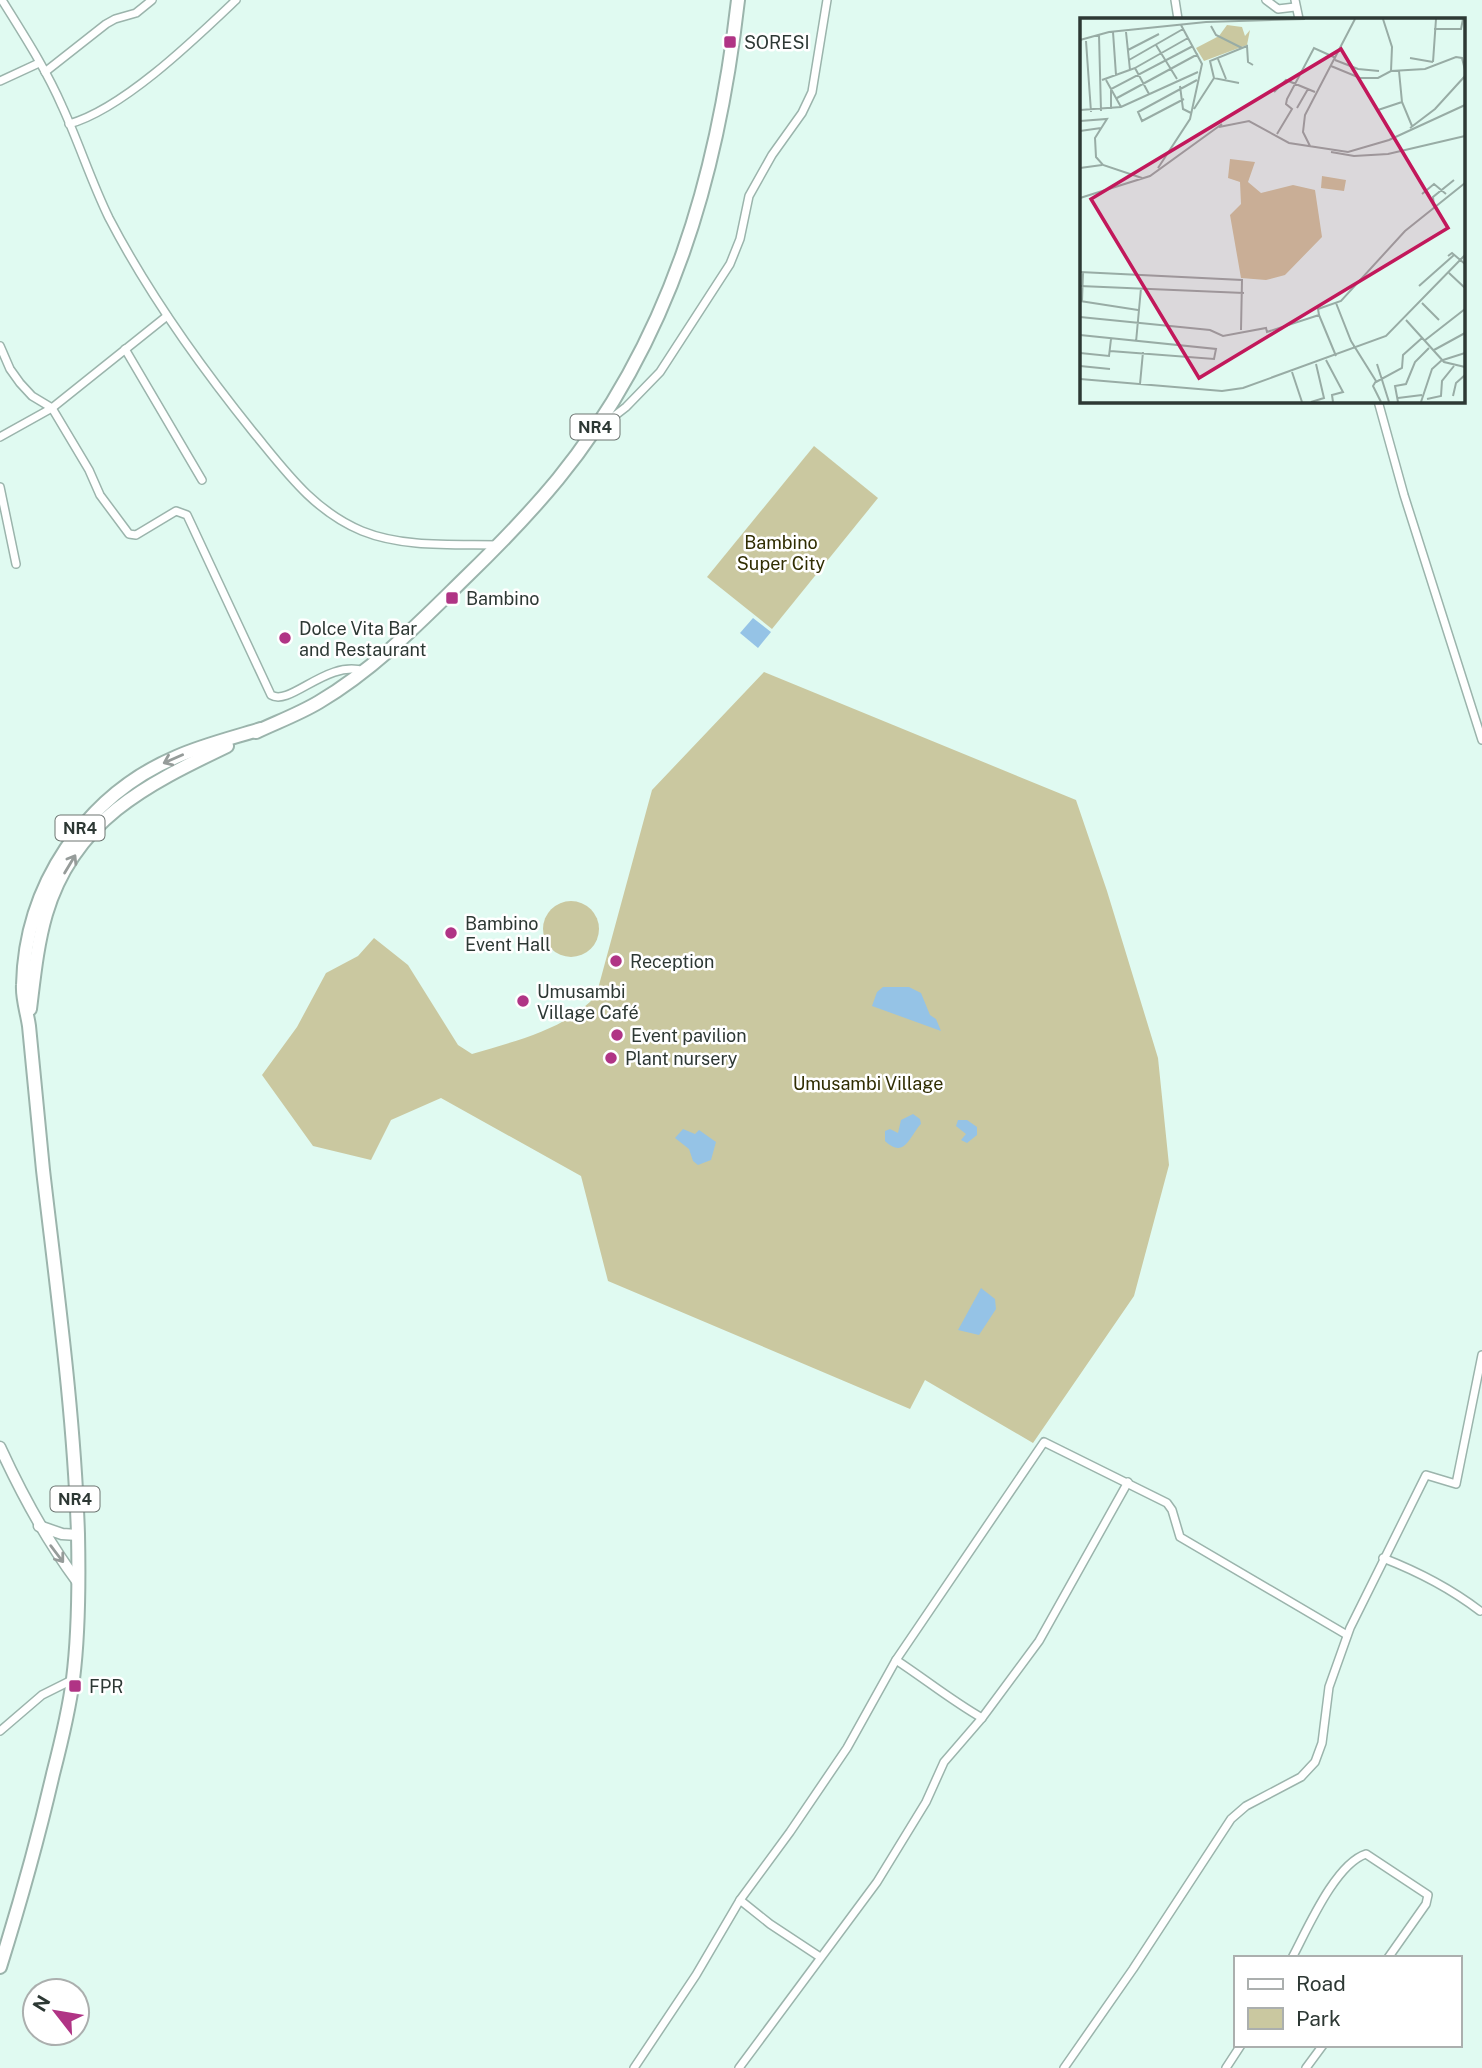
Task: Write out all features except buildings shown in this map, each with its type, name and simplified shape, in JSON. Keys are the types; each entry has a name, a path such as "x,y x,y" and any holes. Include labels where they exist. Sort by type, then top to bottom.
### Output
{"highway":[{"name":"NR4","path":"0,1967 42,1820 73,1680 77,1581 78,1535 69,1396 29,1023 22,988 26,946 36,909 60,857 77,831 101,806 147,771 202,747 261,729 318,703 364,671 422,620 499,545 559,477 624,382 669,292 701,200 714,150 738,0"}],"street":[{"path":"2,0 45,72 110,219 167,316 244,421 302,492 319,507 364,532 392,539 499,545"},
{"path":"45,72 106,24 136,13 152,0"},
{"path":"69,124 93,116 123,96 236,0"},
{"path":"590,435 626,407 660,372 730,264 740,239 749,196 772,155 802,113 812,92 827,0"},
{"path":"1175,0 1178,18"},
{"path":"1266,0 1278,9 1295,3"},
{"path":"0,81 39,63"},
{"path":"0,437 52,408 167,316"},
{"path":"0,346 10,369 20,383 32,396 52,408 71,437 100,495 131,535 136,535 176,511 187,515 271,695 275,698 289,696 335,670 352,667 364,671"},
{"path":"125,349 202,480"},
{"path":"1378,402 1404,495 1482,740"},
{"path":"0,487 16,564"},
{"path":"1064,2068 1133,1969 1231,1819 1246,1806 1301,1777 1315,1762 1322,1744 1329,1686 1347,1635 1383,1558 1426,1475 1456,1484 1482,1355"},
{"path":"634,2068 740,1900 847,1748 896,1660 1044,1442 1169,1505 1180,1537 1347,1635"},
{"path":"0,1447 39,1526 77,1581"},
{"path":"739,2068 877,1882 926,1802 944,1762 982,1718 1039,1641 1128,1482"},
{"path":"39,1526 62,1534 78,1535"},
{"path":"1383,1558 1412,1569 1457,1592 1480,1611"},
{"path":"896,1660 956,1703 982,1718"},
{"path":"0,1731 43,1695 73,1680"},
{"path":"1293,1956 1334,1885 1355,1859 1366,1854 1428,1895 1426,1904 1389,1956"},
{"path":"740,1900 770,1924 820,1957"},
{"path":"1226,2068 1240,2047"},
{"path":"1306,2068 1322,2047"}],"green space":[{"name":"Bambino Super City","path":"814,446 878,498 772,629 707,577"},
{"name":"Umusambi Village","path":"764,672 1076,800 1158,1058 1169,1165 1134,1296 1033,1443 925,1380 910,1409 608,1281 581,1176 441,1098 391,1120 371,1160 313,1146 262,1075 297,1027 326,973 358,956 374,938 408,965 458,1045 472,1054 538,1033 583,1008 596,996 652,790"},
{"path":"571,901 582,903 591,909 597,918 597,940 591,949 582,955 571,957 560,955 551,949 545,940 543,929 545,918 551,909 560,903"}],"water":[{"path":"753,618 771,632 758,648 740,633"},
{"path":"883,987 909,987 921,993 930,1015 936,1019 941,1031 872,1006 877,992"},
{"path":"913,1114 920,1119 921,1124 906,1144 898,1148 885,1141 885,1131 890,1129 898,1133 901,1120"},
{"path":"958,1120 967,1120 977,1127 977,1135 967,1143 961,1140 966,1134 956,1126"},
{"path":"683,1129 695,1134 699,1130 716,1142 711,1160 698,1165 693,1161 689,1149 675,1138"},
{"path":"981,1288 995,1299 996,1309 979,1335 958,1330"}],"place":[{"name":"SORESI","path":"730,42"},
{"name":"Bambino","path":"452,598"},
{"name":"Dolce Vita Bar and Restaurant","path":"285,638"},
{"name":"Bambino Event Hall","path":"451,933"},
{"name":"Reception","path":"616,961"},
{"name":"Umusambi Village Café","path":"523,1001"},
{"name":"Event pavilion","path":"617,1035"},
{"name":"Plant nursery","path":"611,1058"},
{"name":"FPR","path":"75,1686"}]}
